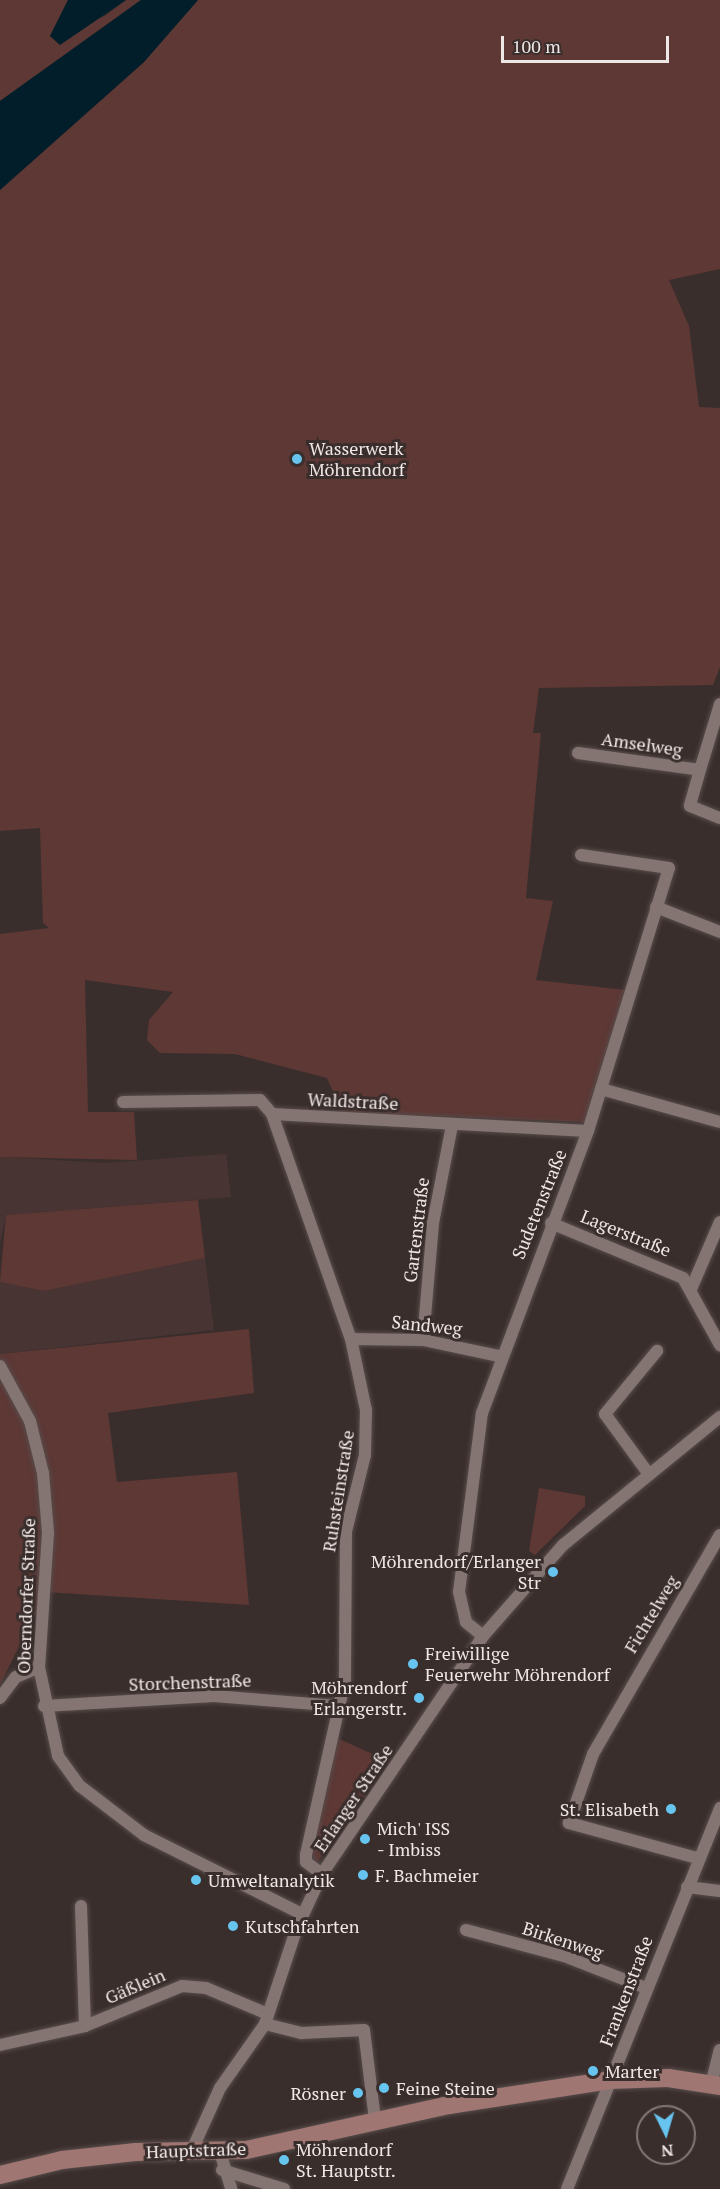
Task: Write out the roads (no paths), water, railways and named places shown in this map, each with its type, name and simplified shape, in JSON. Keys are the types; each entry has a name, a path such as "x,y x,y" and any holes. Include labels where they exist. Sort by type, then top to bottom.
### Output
{"street":[{"name":"Amselweg","path":"720,704 690,806 720,818"},
{"name":"Amselweg","path":"578,753 700,770"},
{"name":"Sudetenstraße","path":"483,1636 466,1622 459,1592 471,1464 499,1356 588,1131 669,868 581,855"},
{"path":"656,907 720,932"},
{"path":"601,1089 720,1122"},
{"name":"Waldstraße","path":"123,1102 260,1100 272,1114 588,1131"},
{"name":"Ruhsteinstraße","path":"272,1114 351,1339 367,1432 346,1531 348,1652 306,1854 306,1862 322,1874"},
{"name":"Gartenstraße","path":"423,1340 433,1223 452,1125"},
{"path":"691,1288 720,1222"},
{"name":"Lagerstraße","path":"551,1223 669,1269 691,1288 720,1345"},
{"name":"Sandweg","path":"351,1339 423,1340 499,1356"},
{"path":"648,1473 605,1414 657,1351"},
{"name":"Oberndorfer Straße","path":"0,1365 30,1421 43,1473 48,1533 39,1667 44,1706 58,1756 80,1786 144,1835 302,1914"},
{"name":"Erlanger Straße","path":"192,2150 220,2088 266,2019 302,1914 322,1874 483,1636 563,1545 648,1473 720,1417"},
{"name":"Fichtelweg","path":"697,1858 569,1823 593,1754 720,1535"},
{"path":"0,1698 16,1677 39,1667"},
{"name":"Storchenstraße","path":"44,1706 218,1696 337,1706"},
{"name":"Frankenstraße","path":"567,2189 697,1858 720,1808"},
{"path":"687,1887 720,1891"},
{"name":"Gäßlein","path":"81,1906 85,2026"},
{"name":"Birkenweg","path":"466,1930 564,1956 646,1988"},
{"name":"Gäßlein","path":"0,2044 85,2026 182,1986 206,1988 266,2019 302,2033 364,2030 375,2120"},
{"name":"Hauptstraße","path":"0,2175 62,2160 192,2150 221,2161 375,2120 610,2080 668,2078 715,2086 720,2050"},
{"path":"221,2161 231,2189"},
{"path":"221,2161 284,2189"}],"water":[{"path":"68,0 126,0 60,45 50,36"},
{"path":"141,0 198,0 144,62 0,190 0,101"}],"place":[{"name":"Wasserwerk Möhrendorf","path":"297,459"},
{"name":"Möhrendorf/Erlanger Str","path":"553,1572"},
{"name":"Freiwillige Feuerwehr Möhrendorf","path":"413,1664"},
{"name":"Möhrendorf Erlangerstr.","path":"419,1698"},
{"name":"St. Elisabeth","path":"671,1809"},
{"name":"Mich' ISS - Imbiss","path":"365,1839"},
{"name":"F. Bachmeier","path":"363,1875"},
{"name":"Umweltanalytik","path":"196,1880"},
{"name":"Kutschfahrten","path":"233,1926"},
{"name":"Marter","path":"593,2071"},
{"name":"Feine Steine","path":"384,2088"},
{"name":"Rösner","path":"358,2093"},
{"name":"Möhrendorf St. Hauptstr.","path":"284,2160"}]}
